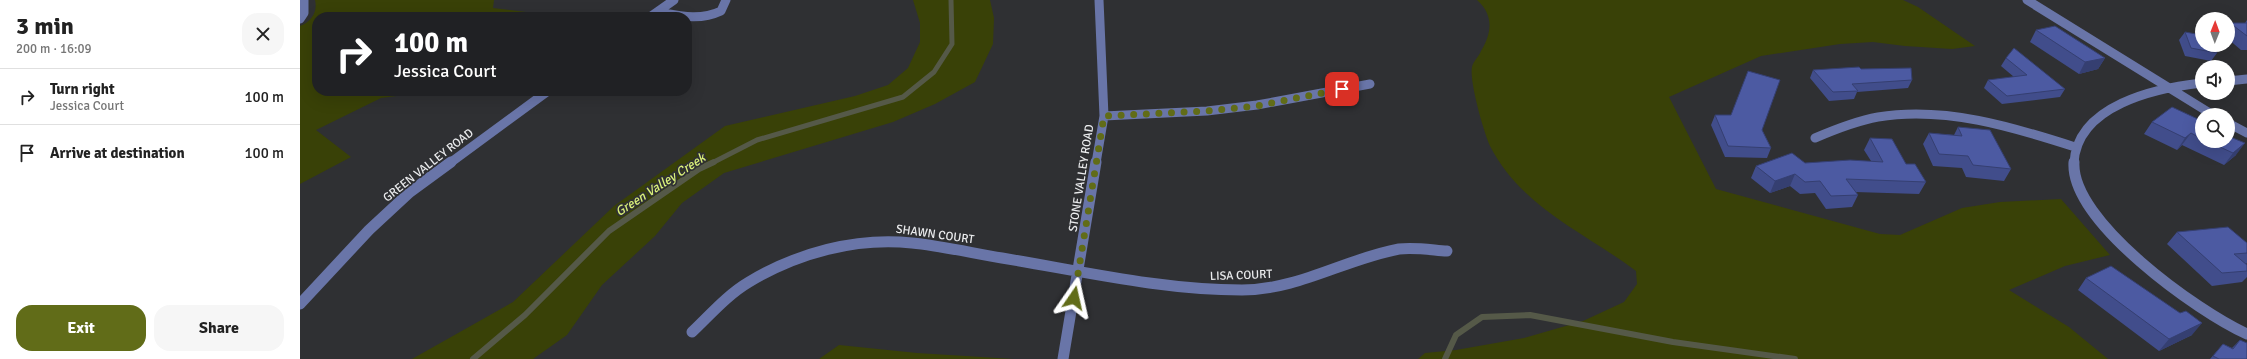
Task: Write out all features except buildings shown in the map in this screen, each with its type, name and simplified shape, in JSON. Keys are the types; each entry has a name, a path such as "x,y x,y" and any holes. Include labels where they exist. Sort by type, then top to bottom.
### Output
{"street":[{"path":"300,19 304,13 304,0"},
{"path":"658,12 674,0"},
{"path":"692,16 705,17 721,10 726,0"},
{"name":"STONE VALLEY ROAD","path":"1063,359 1104,116 1099,0"},
{"path":"2027,0 2075,27 2167,88 2202,108"},
{"path":"2235,80 2247,79"},
{"path":"1104,116 1207,111 1257,106 1370,84"},
{"path":"2195,84 2167,88 2122,101 2093,122 2082,134 2075,147 2074,176 2093,212 2135,258 2181,294 2247,334"},
{"name":"GREEN VALLEY ROAD","path":"300,304 369,230 410,192 541,96"},
{"path":"1815,138 1846,125 1878,117 1920,114 1960,117 2006,125 2075,147"},
{"path":"2235,127 2247,133"},
{"name":"SHAWN COURT","path":"692,332 748,282 813,254 860,242 885,241 912,243 1079,271"},
{"name":"LISA COURT","path":"1079,271 1194,288 1243,290 1272,288 1300,281 1351,262 1401,249 1446,251"}],"green space":[{"path":"315,0 494,0 493,8 526,12 314,12 316,4"},
{"path":"913,0 990,0 994,18 993,44 975,82 935,104 893,122 724,173 682,203 655,236 602,285 567,335 533,359 412,359 513,302 614,206 725,126 855,96 888,85 908,68 920,42 920,23"},
{"path":"1477,0 1903,0 1918,7 1975,46 1952,49 1873,42 1840,44 1761,56 1669,97 1716,189 1880,234 1900,235 1962,208 2000,202 2061,199 2110,255 2065,266 2009,290 2069,327 2108,359 1418,359 1425,353 1456,350 1524,338 1583,321 1624,302 1637,284 1636,271 1555,217 1536,202 1519,186 1503,167 1490,146 1478,107 1472,74 1472,67 1485,44 1490,24 1489,18 1483,6"},
{"path":"312,17 312,96 396,96 381,98 316,130 351,157 300,184 300,26"},
{"path":"839,345 917,353 1014,359 819,359"}],"waterway":[{"name":"Green Valley Creek","path":"714,162 757,140 903,97 934,72 952,44 951,0"},
{"name":"Green Valley Creek","path":"473,359 525,315 609,231 699,169 714,162"},
{"path":"1445,359 1456,335 1482,317 1530,315 1673,342 1795,359"}],"route":[{"path":"1074,298 1104,116 1207,111 1257,106 1342,89"}]}
